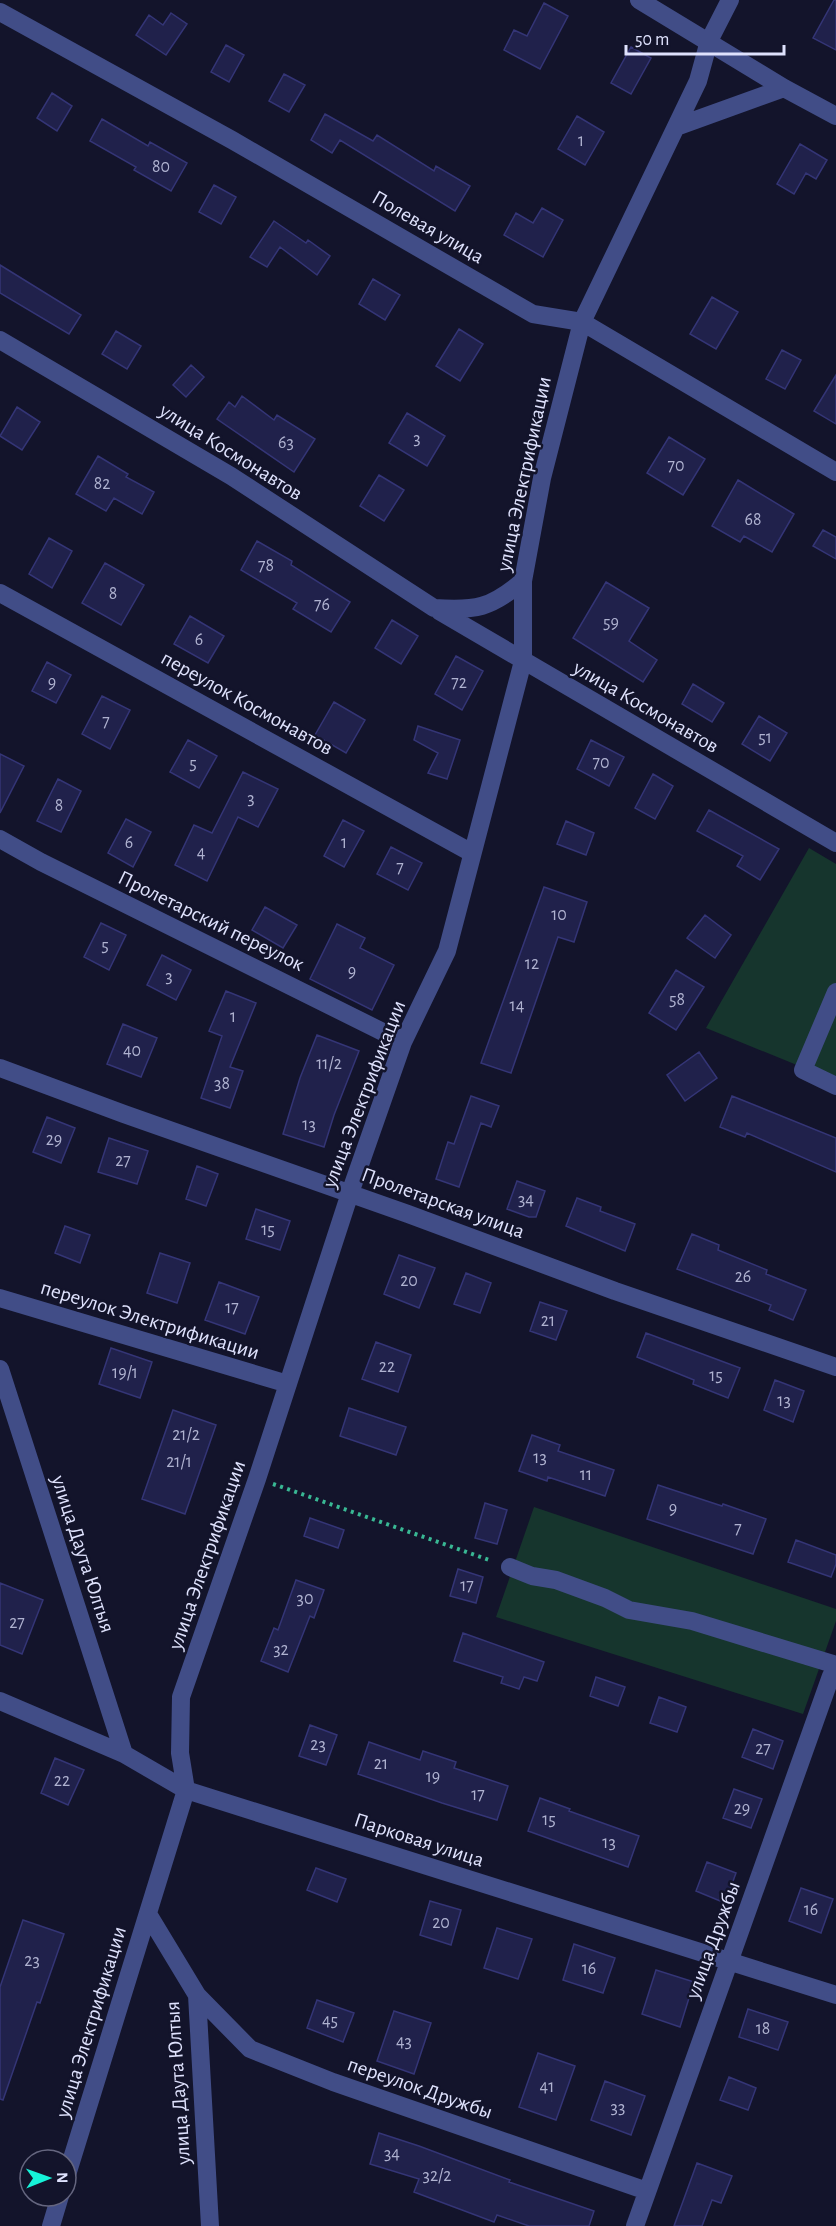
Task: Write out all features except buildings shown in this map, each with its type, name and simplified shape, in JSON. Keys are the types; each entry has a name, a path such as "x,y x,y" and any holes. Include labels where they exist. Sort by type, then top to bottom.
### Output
{"street":[{"path":"639,0 784,88 836,116"},
{"name":"улица Электрификации","path":"75,2148 186,1790 180,1753 181,1697 257,1479 350,1193 403,1042 447,951 523,661 523,581 542,477 582,322 698,81 709,41 730,0"},
{"name":"Полевая улица","path":"0,12 232,140 533,314 582,322 836,471"},
{"path":"676,127 784,88"},
{"name":"улица Космонавтов","path":"0,340 231,476 434,608 836,843"},
{"name":"улица Космонавтов","path":"434,608 465,610 484,606 507,595 523,581"},
{"name":"переулок Космонавтов","path":"0,593 472,853"},
{"name":"Пролетарский переулок","path":"0,839 41,862 403,1042"},
{"path":"836,992 802,1070 836,1086"},
{"name":"Пролетарская улица","path":"0,1068 615,1291 836,1367"},
{"name":"переулок Электрификации","path":"0,1298 288,1384"},
{"name":"улица Даута Юлтыя","path":"0,1369 124,1754"},
{"path":"510,1567 532,1576 556,1580 605,1598 629,1610 692,1621 836,1665"},
{"name":"улица Дружбы","path":"635,2226 831,1676 836,1671"},
{"name":"Парковая улица","path":"0,1701 124,1754 186,1790 836,1995"},
{"name":"улица Даута Юлтыя","path":"148,1914 197,1995 210,2226"},
{"name":"переулок Дружбы","path":"197,1995 250,2049 333,2082 647,2191"},
{"path":"51,2226 56,2208"}],"path":[{"path":"257,1479 510,1567"}],"green space":[{"path":"809,848 836,864 836,1081 706,1028"},
{"path":"534,1507 836,1609 836,1621 803,1714 496,1617"}]}
